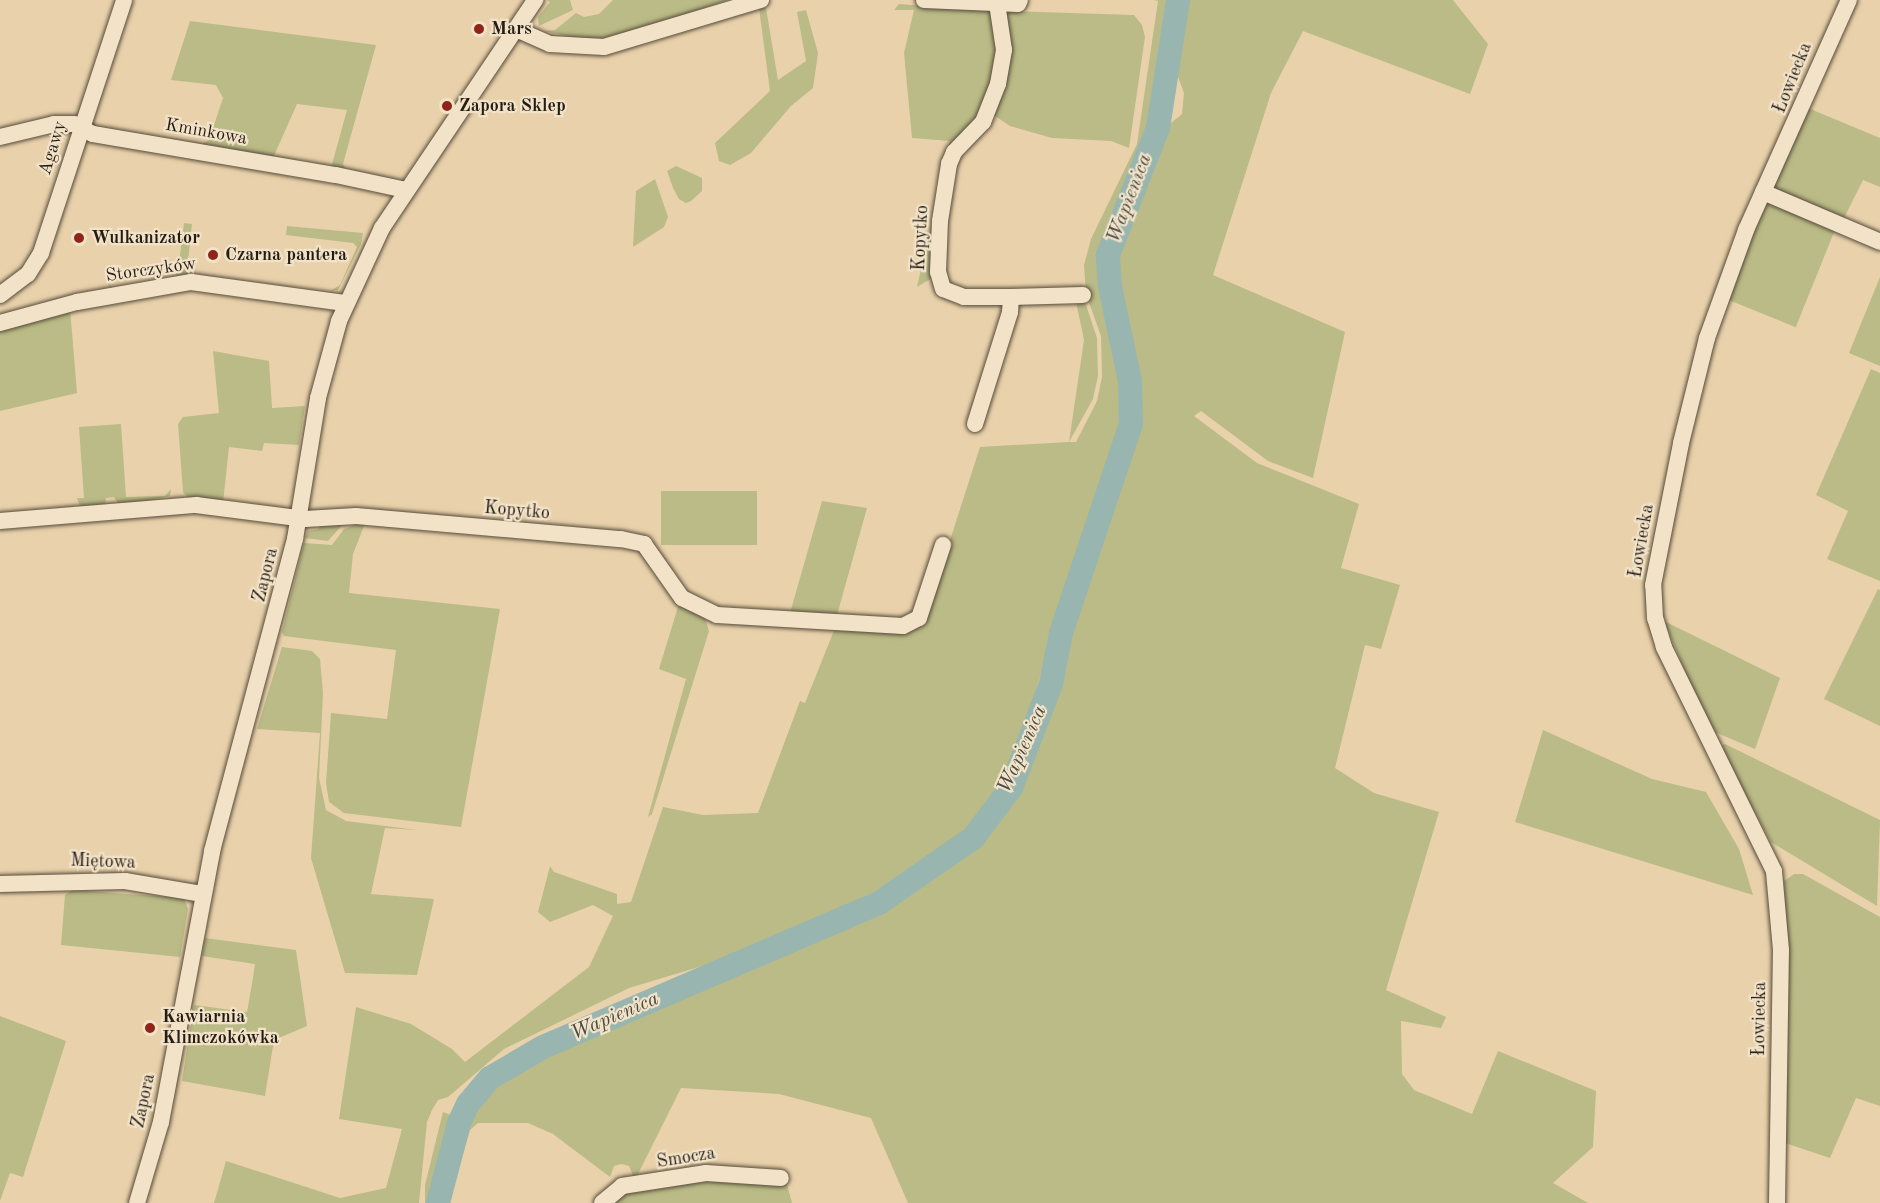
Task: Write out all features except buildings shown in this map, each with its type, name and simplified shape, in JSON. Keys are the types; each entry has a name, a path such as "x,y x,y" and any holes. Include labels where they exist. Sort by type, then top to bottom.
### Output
{"street":[{"name":"Agawy","path":"0,295 36,264 124,0"},
{"name":"Zapora","path":"137,1203 161,1122 203,894 299,519 322,377 345,303 368,253 406,190 535,0"},
{"path":"516,29 550,44 611,46 761,0"},
{"path":"924,0 1019,2"},
{"name":"Łowiecka","path":"1777,1203 1781,950 1776,878 1771,860 1664,647 1653,604 1656,560 1701,359 1763,192 1849,0"},
{"name":"Kopytko","path":"997,3 1003,41 1001,70 989,113 949,164 938,272 940,285 952,294 1011,297 1083,295"},
{"name":"Kminkowa","path":"0,137 64,123 80,127 93,134 336,174 406,190"},
{"path":"1763,192 1880,242"},
{"name":"Storczyków","path":"0,323 77,302 192,282 345,303"},
{"path":"975,424 1011,297"},
{"name":"Kopytko","path":"0,521 178,505 299,519 388,518 634,541 651,551 682,598 717,615 903,626 919,618 943,545"},
{"name":"Miętowa","path":"0,884 125,881 203,894"},
{"name":"Smocza","path":"603,1203 622,1186 706,1173 781,1178"}],"green space":[{"path":"547,0 570,0 573,10 539,26 538,17 550,2"},
{"path":"613,0 728,0 612,38 577,38 544,31 555,30 576,13 584,17 599,14"},
{"path":"1154,0 1171,0 1161,72 1143,150 1108,229 1100,262 1120,354 1125,412 1122,431 1019,741 1003,780 976,822 937,853 874,892 739,955 629,988 504,1049 448,1097 438,1100 432,1110 427,1122 419,1203 214,1203 226,1161 340,1198 386,1188 402,1129 339,1119 356,1007 411,1024 452,1049 465,1062 589,967 613,916 593,905 550,922 538,912 550,866 554,872 617,894 617,904 631,902 663,807 703,815 758,813 800,701 805,703 835,628 904,631 924,621 980,447 1076,442 1097,401 1102,377 1101,336 1086,294 1084,265 1091,239 1137,144 1158,1"},
{"path":"1188,0 1453,0 1488,44 1470,94 1303,31 1271,93 1213,275 1345,332 1313,478 1268,461 1201,411 1194,416 1257,463 1359,504 1341,568 1400,585 1381,649 1365,645 1335,768 1374,793 1439,812 1386,990 1446,1017 1441,1028 1401,1021 1402,1074 1414,1090 1472,1114 1498,1051 1596,1091 1593,1147 1553,1183 1588,1203 908,1203 871,1118 779,1094 681,1088 635,1180 629,1166 622,1164 614,1166 610,1177 553,1134 528,1123 478,1123 470,1130 449,1203 444,1203 466,1120 492,1084 565,1044 877,912 977,843 998,820 1017,790 1059,688 1069,634 1137,435 1138,381 1116,261 1122,233 1152,175 1171,123 1182,114 1184,93 1177,74"},
{"path":"899,4 989,11 999,40 988,105 954,143 932,278 917,287 950,141 912,138 904,53 914,10 894,10"},
{"path":"759,8 766,8 778,80 806,61 797,12 806,10 818,53 813,88 791,106 751,153 730,165 719,161 715,143 770,91"},
{"path":"1010,11 1134,15 1142,25 1145,37 1129,148 1111,141 1052,138 1010,126 992,114 1006,14"},
{"path":"190,21 376,45 343,164 347,171 331,168 347,110 297,104 273,158 308,166 90,128 88,117 120,29 123,29 92,121 96,126 202,144 209,140 223,98 216,85 171,80"},
{"path":"1808,108 1880,138 1880,187 1863,180 1843,220 1773,191 1771,186"},
{"path":"676,166 702,178 702,191 686,203 679,199 667,171"},
{"path":"655,179 668,217 664,227 633,247 636,191"},
{"path":"1767,198 1837,226 1796,327 1726,299"},
{"path":"184,223 192,224 187,271 190,276 111,289 108,284 114,288 174,278 178,271"},
{"path":"287,226 363,233 361,244 338,290 330,291 340,285 357,247 353,243 286,235"},
{"path":"1880,277 1880,366 1849,353"},
{"path":"1076,302 1085,302 1097,338 1098,376 1093,399 1069,442 1084,340"},
{"path":"70,308 77,393 0,411 0,329"},
{"path":"213,351 269,361 272,408 305,406 299,445 264,443 262,451 229,447 223,503 189,499 183,492 178,424 183,417 219,413"},
{"path":"1871,369 1880,373 1880,581 1827,559 1848,511 1816,495"},
{"path":"121,424 126,497 165,496 171,489 170,496 120,506 114,497 106,498 105,505 81,509 77,498 84,498 79,427"},
{"path":"661,491 757,491 757,545 661,545"},
{"path":"822,501 867,508 837,615 790,613"},
{"path":"366,521 353,554 349,593 500,609 461,827 344,813 329,802 326,783 331,713 387,719 396,650 284,636 282,632 304,543 332,545 344,529"},
{"path":"320,524 343,524 328,541 305,538 308,531 319,529"},
{"path":"667,589 705,618 709,631 652,814 648,817 686,679 659,669 678,607"},
{"path":"1878,589 1880,590 1880,726 1824,699"},
{"path":"1664,621 1780,678 1755,749 1710,730"},
{"path":"282,647 312,651 320,659 323,693 319,778 326,810 346,821 417,830 385,828 371,894 434,899 417,975 345,973 311,858 320,733 257,729"},
{"path":"1543,730 1652,779 1706,792 1739,849 1753,895 1515,822"},
{"path":"1725,744 1880,820 1877,906 1771,842 1719,747"},
{"path":"1794,874 1803,874 1880,917 1880,1106 1856,1098 1830,1158 1782,1142 1786,952 1784,881"},
{"path":"72,890 184,898 188,909 180,957 61,945 65,895"},
{"path":"205,938 296,950 307,1026 274,1040 265,1096 182,1081 194,1005 247,1012 253,978 255,964 202,956"},
{"path":"0,1016 66,1041 23,1177 10,1173 0,1201"},
{"path":"443,1112 456,1117 432,1203 425,1203 425,1185"},
{"path":"706,1176 786,1181 792,1203 609,1203 620,1194"}],"waterway":[{"name":"Wapienica","path":"438,1203 459,1123 468,1104 490,1078 543,1047 879,903 973,838 1011,788 1051,684 1061,633 1131,424 1130,381 1110,287 1108,255 1158,128 1178,0"}],"place":[{"name":"Mars","path":"479,29"},
{"name":"Zapora Sklep","path":"447,106"},
{"name":"Wulkanizator","path":"79,238"},
{"name":"Czarna pantera","path":"213,255"},
{"name":"Kawiarnia Klimczokówka","path":"150,1028"}]}
